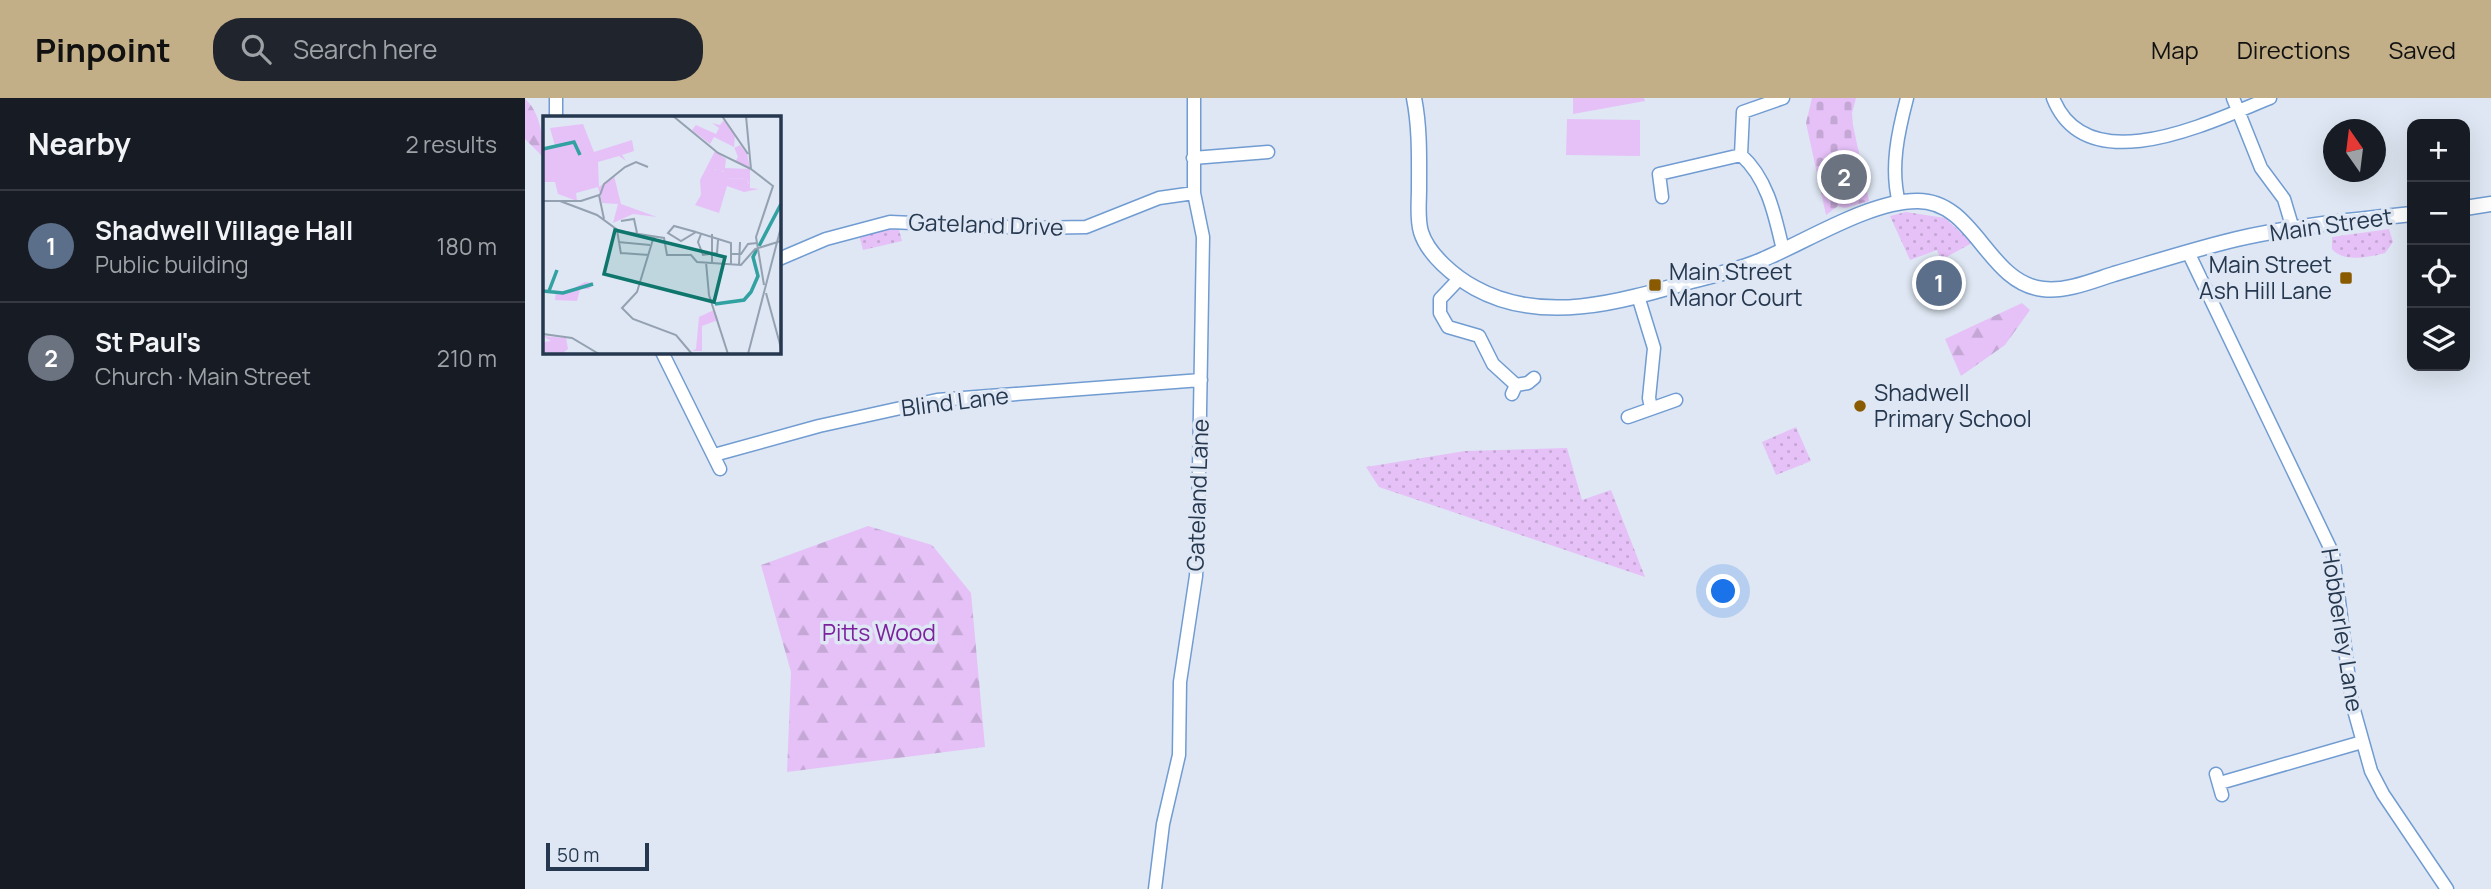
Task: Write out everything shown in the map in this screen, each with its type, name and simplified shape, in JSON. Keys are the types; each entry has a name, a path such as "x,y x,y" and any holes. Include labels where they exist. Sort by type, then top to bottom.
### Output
{"street":[{"path":"556,98 556,116"},
{"name":"Gateland Lane","path":"1155,889 1163,824 1179,755 1180,682 1196,576 1203,237 1194,193 1194,98"},
{"name":"Main Street","path":"1414,98 1419,145 1421,233 1437,257 1459,279 1482,292 1524,306 1576,307 1638,296 1747,266 1839,223 1899,203 1918,201 1944,207 1957,216 2008,272 2023,284 2047,290 2079,284 2188,251 2239,239 2293,229 2407,215"},
{"path":"1741,155 1743,112 1783,98"},
{"path":"1899,203 1894,183 1899,127 1907,98"},
{"path":"2053,98 2058,112 2085,134 2107,140 2133,142 2181,133 2270,98"},
{"path":"2233,98 2261,168 2284,198 2293,229"},
{"path":"1193,158 1268,152"},
{"path":"1662,197 1659,174 1741,155"},
{"path":"1741,155 1754,166 1773,206 1783,250"},
{"name":"Gateland Drive","path":"781,258 826,239 890,222 1031,228 1086,227 1159,198 1194,193"},
{"path":"2470,207 2491,204"},
{"name":"Hobberley Lane","path":"2188,251 2333,554 2353,703 2371,771 2383,794 2447,889"},
{"path":"1459,279 1440,299 1440,313 1448,327 1479,336 1493,364 1514,390 1534,378"},
{"path":"1638,296 1654,348 1649,398 1651,408"},
{"path":"663,354 720,469"},
{"name":"Blind Lane","path":"714,455 819,426 937,400 1201,380"},
{"path":"1628,416 1676,400"},
{"path":"2219,784 2362,742"}],"green space":[{"path":"1573,98 1644,98 1645,101 1573,114"},
{"path":"1812,98 1856,98 1852,113 1853,125 1869,201 1845,208 1838,206 1826,215 1806,123"},
{"path":"525,99 538,118 543,157 525,139"},
{"path":"1567,119 1640,120 1640,156 1566,155"},
{"path":"1906,212 1945,218 1972,243 1941,260 1937,250 1910,260 1890,216"},
{"path":"898,226 902,241 863,250 859,235"},
{"path":"2389,229 2393,242 2385,253 2350,257 2332,249 2332,237"},
{"path":"2022,303 2030,310 2005,345 1961,376 1945,339"},
{"path":"1796,427 1811,461 1776,475 1762,442"},
{"path":"1567,448 1582,500 1611,490 1645,577 1379,487 1366,467 1465,451"},
{"name":"Pitts Wood","path":"868,526 932,545 971,593 985,747 787,772 791,672 761,565"}],"place":[{"name":"St Paul's","path":"1844,177"},
{"name":"Main Street Ash Hill Lane","path":"2346,278"},
{"name":"Shadwell Village Hall","path":"1939,283"},
{"name":"Main Street Manor Court","path":"1655,285"},
{"name":"Shadwell Primary School","path":"1860,406"}]}
